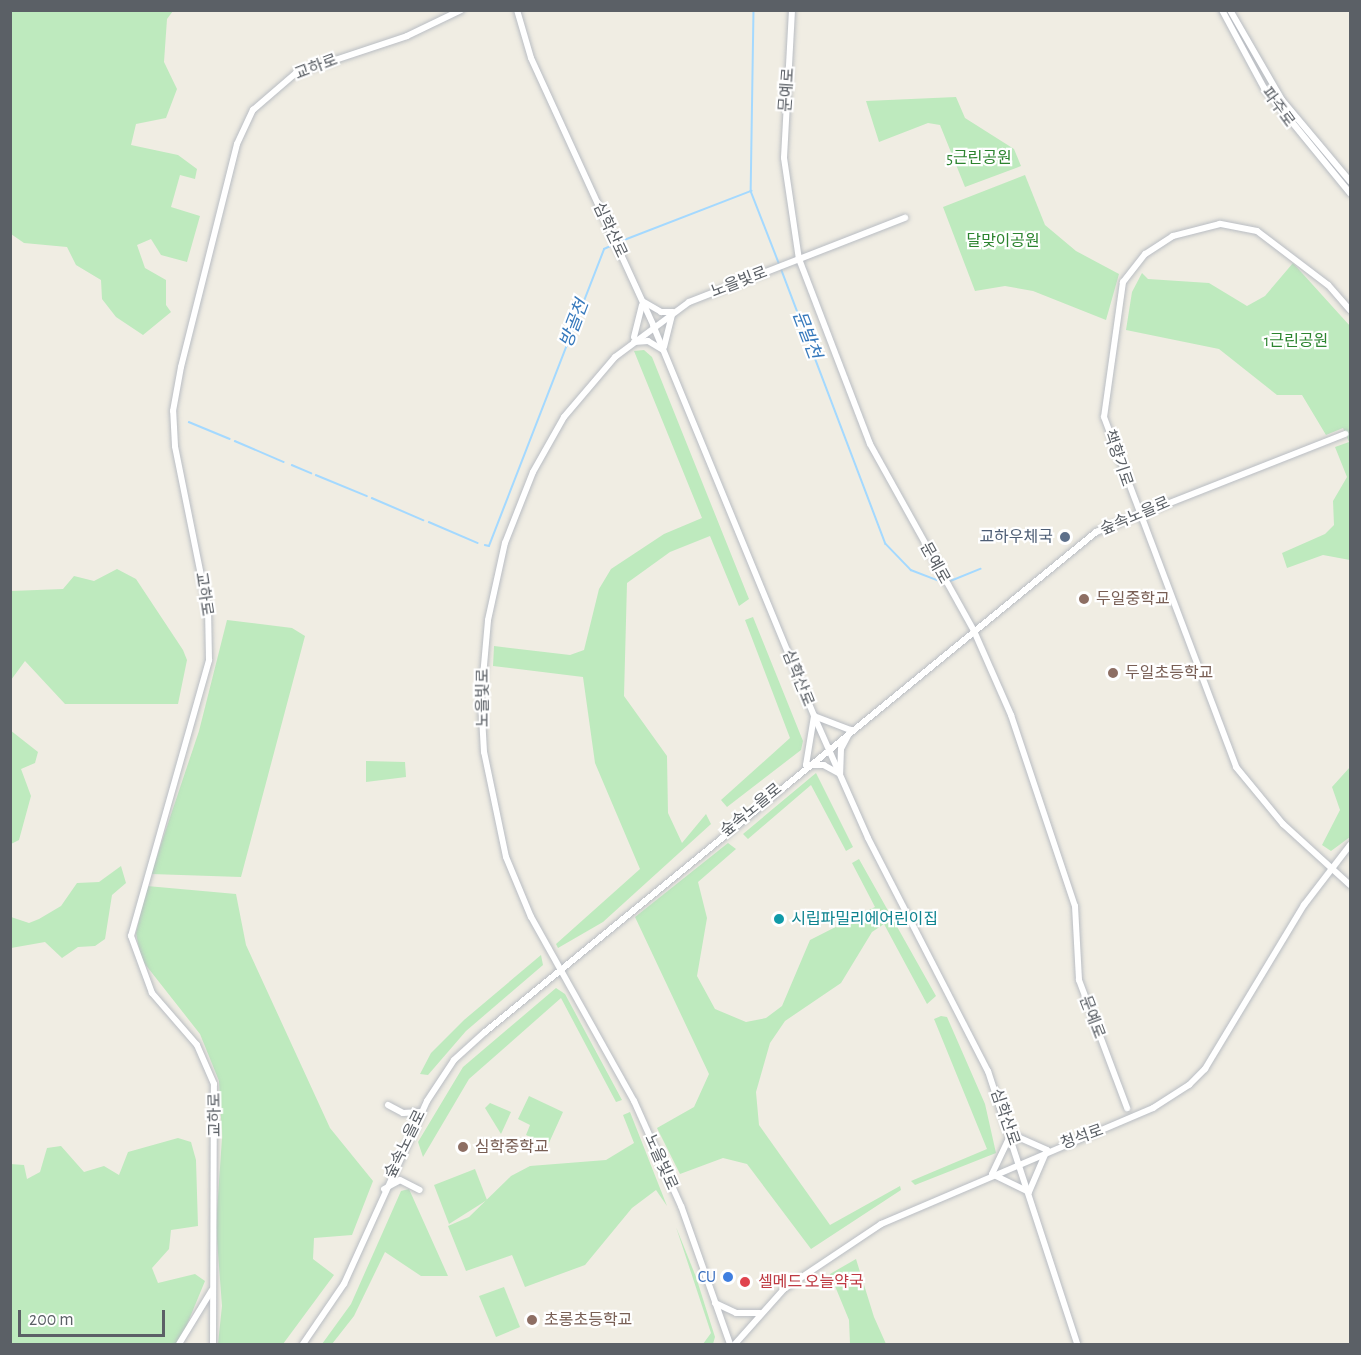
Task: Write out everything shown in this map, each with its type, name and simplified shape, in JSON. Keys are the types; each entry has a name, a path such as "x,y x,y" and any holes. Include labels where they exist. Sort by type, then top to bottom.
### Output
{"street":[{"name":"교하로","path":"213,1344 214,1084 197,1046 152,993 131,936 209,660 208,610 175,446 173,411 181,367 237,144 253,110 296,73 407,36 461,10"},
{"name":"심학산로","path":"518,10 531,58 643,301 814,716 840,774 960,1007 1011,1134 1077,1344"},
{"name":"문예로","path":"792,10 784,158 799,258 870,444 974,631 1011,715 1071,891 1079,980 1127,1108"},
{"path":"1216,10 1235,40"},
{"name":"파주로","path":"1221,10 1235,40 1264,88 1350,193"},
{"name":"파주로","path":"1230,10 1270,82 1350,181"},
{"path":"1235,10 1244,38"},
{"name":"노을빛로","path":"730,1344 681,1206 634,1101 518,890 496,816 484,752 483,655 505,543 533,472 575,402 630,343 674,312 773,268 904,218"},
{"name":"책향기로","path":"1350,310 1328,285 1271,240 1243,226 1220,224 1181,232 1145,254 1119,294 1104,399 1106,429 1236,767 1283,824 1350,885"},
{"path":"643,301 661,312 674,312 665,329 664,351 648,341 630,343 640,327 643,301"},
{"name":"숲속노을로","path":"303,1344 344,1284 420,1112 454,1060 806,765 1096,532 1138,512 1346,434"},
{"path":"814,716 851,730 842,749 840,774 824,765 806,765 814,716"},
{"name":"청석로","path":"735,1344 760,1313 840,1248 914,1206 1153,1108 1196,1079 1331,866 1350,845"},
{"path":"388,1105 403,1113 420,1112"},
{"path":"1011,1134 1047,1150 1029,1192 992,1174 1011,1134"},
{"path":"384,1190 400,1180 420,1190"},
{"path":"180,1344 213,1289"},
{"path":"715,1303 736,1313 760,1313"}],"green space":[{"path":"11,10 173,11 167,19 164,62 177,89 166,118 136,124 131,145 178,155 197,169 195,179 180,175 171,207 200,216 187,262 161,255 151,239 137,245 145,268 166,280 166,305 171,312 143,335 116,317 102,299 101,280 76,265 67,247 24,243 11,234"},
{"name":"5근린공원","path":"956,97 965,118 1014,149 1021,166 965,187 940,125 928,123 879,142 866,101"},
{"name":"달맞이공원","path":"1025,175 1045,225 1076,251 1119,274 1106,320 1033,291 1005,286 975,291 943,207"},
{"name":"1근린공원","path":"1293,263 1350,326 1350,560 1323,555 1287,568 1282,553 1325,534 1334,525 1333,501 1347,477 1335,447 1349,442 1343,428 1326,435 1302,395 1277,395 1219,349 1126,330 1132,292 1142,273 1148,279 1209,283 1247,306 1265,296"},
{"path":"644,350 652,357 749,599 739,606 710,536 670,552 627,583 624,696 667,756 668,813 682,843 706,814 711,824 603,922 558,948 556,944 640,869 595,763 583,677 493,666 494,646 570,655 584,650 599,589 611,569 664,534 702,518 634,351"},
{"path":"117,569 136,579 183,650 187,660 178,704 65,704 25,661 11,680 11,591 63,589 74,576 94,581"},
{"path":"753,617 803,741 801,750 727,807 721,800 790,738 745,620"},
{"path":"227,620 292,628 305,636 241,877 151,874 199,731"},
{"path":"10,730 38,752 35,763 21,769 31,796 19,840 11,844"},
{"path":"366,761 405,762 406,777 366,782"},
{"path":"1350,767 1350,837 1331,851 1322,845 1340,810 1332,787"},
{"path":"816,773 853,847 846,851 811,785 748,839 743,834"},
{"path":"728,843 736,849 698,882 707,918 697,976 715,1009 746,1022 766,1018 782,1006 810,940 875,907 852,863 859,859 936,996 927,1004 884,924 872,932 841,983 785,1021 770,1043 756,1092 759,1125 830,1225 900,1186 901,1190 811,1249 747,1164 723,1158 680,1174 657,1128 694,1107 709,1074 635,917"},
{"path":"121,866 126,883 112,895 105,939 95,946 78,947 62,958 45,942 11,948 11,917 29,923 39,919 61,906 77,883 99,882"},
{"path":"147,886 236,894 246,945 330,1128 373,1181 352,1235 314,1238 313,1259 334,1275 283,1344 218,1344 222,1306 216,1226 222,1138 219,1081 200,1034 141,959 136,933"},
{"path":"541,955 543,965 466,1031 428,1075 420,1074 431,1053 464,1020"},
{"path":"556,988 565,994 622,1100 616,1102 561,998 469,1079 423,1157 418,1142 463,1067"},
{"path":"941,1016 947,1017 985,1104 996,1153 915,1185 911,1181 987,1149 934,1019"},
{"path":"529,1096 563,1112 548,1145 526,1135 530,1125 518,1119"},
{"path":"490,1103 511,1112 501,1134 485,1108"},
{"path":"630,1112 667,1206 656,1190 632,1208 585,1265 525,1287 512,1255 466,1271 448,1226 469,1217 511,1176 530,1166 606,1160 634,1143 623,1115"},
{"path":"178,1138 191,1142 196,1160 198,1226 171,1230 169,1249 152,1268 158,1283 195,1274 205,1281 179,1344 11,1344 10,1164 24,1165 27,1179 40,1172 47,1148 61,1146 84,1172 104,1166 119,1175 128,1152"},
{"path":"475,1169 487,1200 449,1224 434,1185"},
{"path":"409,1189 448,1276 421,1276 385,1252 354,1316 332,1344 322,1344 351,1304 401,1191"},
{"path":"676,1227 696,1277 715,1337 713,1344 703,1344 711,1333"},
{"path":"856,1259 874,1317 886,1344 850,1344 849,1320 830,1274"},
{"path":"504,1287 520,1327 496,1337 479,1296"}],"waterway":[{"name":"문발천","path":"754,10 751,191 779,263"},
{"name":"방골천","path":"619,242 751,191"},
{"name":"방골천","path":"485,545 489,546 604,249 615,244"},
{"name":"문발천","path":"781,268 886,544 911,570 943,582"},
{"path":"189,422 230,439"},
{"path":"235,441 284,462"},
{"path":"292,465 311,473"},
{"path":"316,475 367,496"},
{"path":"372,498 423,520"},
{"path":"429,522 478,543"},
{"name":"문발천","path":"948,582 981,569"}],"place":[{"name":"교하우체국","path":"1065,537"},
{"name":"두일중학교","path":"1084,599"},
{"name":"두일초등학교","path":"1113,673"},
{"name":"시립파밀리에어린이집","path":"779,919"},
{"name":"심학중학교","path":"463,1147"},
{"name":"CU","path":"728,1277"},
{"name":"셀메드 오늘약국","path":"745,1282"},
{"name":"초롱초등학교","path":"532,1320"}]}
